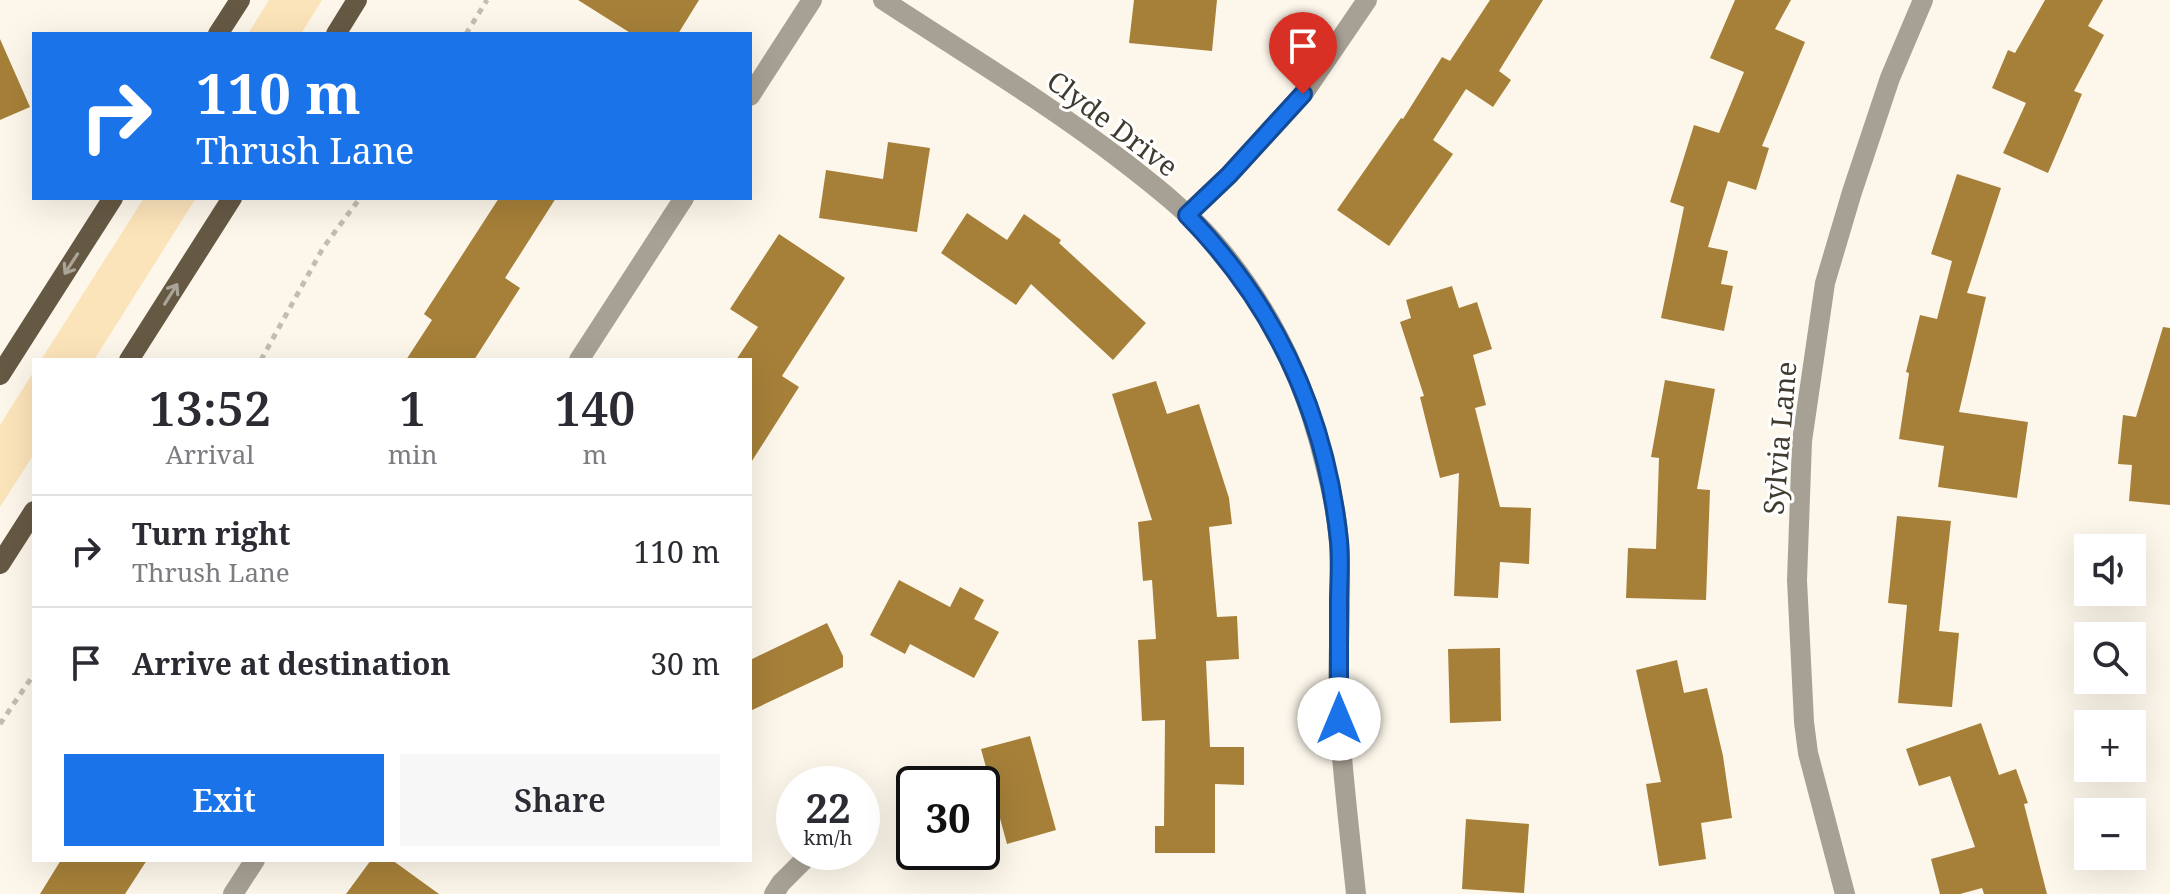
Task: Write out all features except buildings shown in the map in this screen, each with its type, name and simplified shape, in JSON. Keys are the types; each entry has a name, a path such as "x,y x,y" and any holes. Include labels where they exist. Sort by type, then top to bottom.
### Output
{"main road":[{"path":"219,32 240,0"},
{"path":"337,32 357,0"},
{"path":"0,375 112,200"},
{"path":"130,358 231,200"},
{"path":"0,564 32,514"}],"street":[{"path":"752,93 812,0"},
{"name":"Clyde Drive","path":"883,0 1081,129 1147,180 1214,241 1270,321 1302,390 1322,454 1339,543 1339,719 1356,894"},
{"path":"1187,215 1229,175 1303,94 1367,0"},
{"name":"Sylvia Lane","path":"1845,894 1808,753 1804,722 1797,580 1802,441 1825,283 1890,78 1923,0"},
{"path":"580,358 683,200"},
{"path":"233,894 254,862"},
{"path":"774,894 794,870"}],"path":[{"path":"467,32 487,0"},
{"path":"262,358 323,248 359,200"},
{"path":"0,724 32,677"}],"shaded area":[{"path":"269,0 322,0 302,32 249,32"},
{"path":"143,200 195,200 95,358 42,358"},
{"path":"32,374 32,457 0,507 0,425"}],"route":[{"path":"1303,94 1229,175 1187,215 1214,241 1270,321 1311,414 1334,507 1339,543 1339,719"}]}
